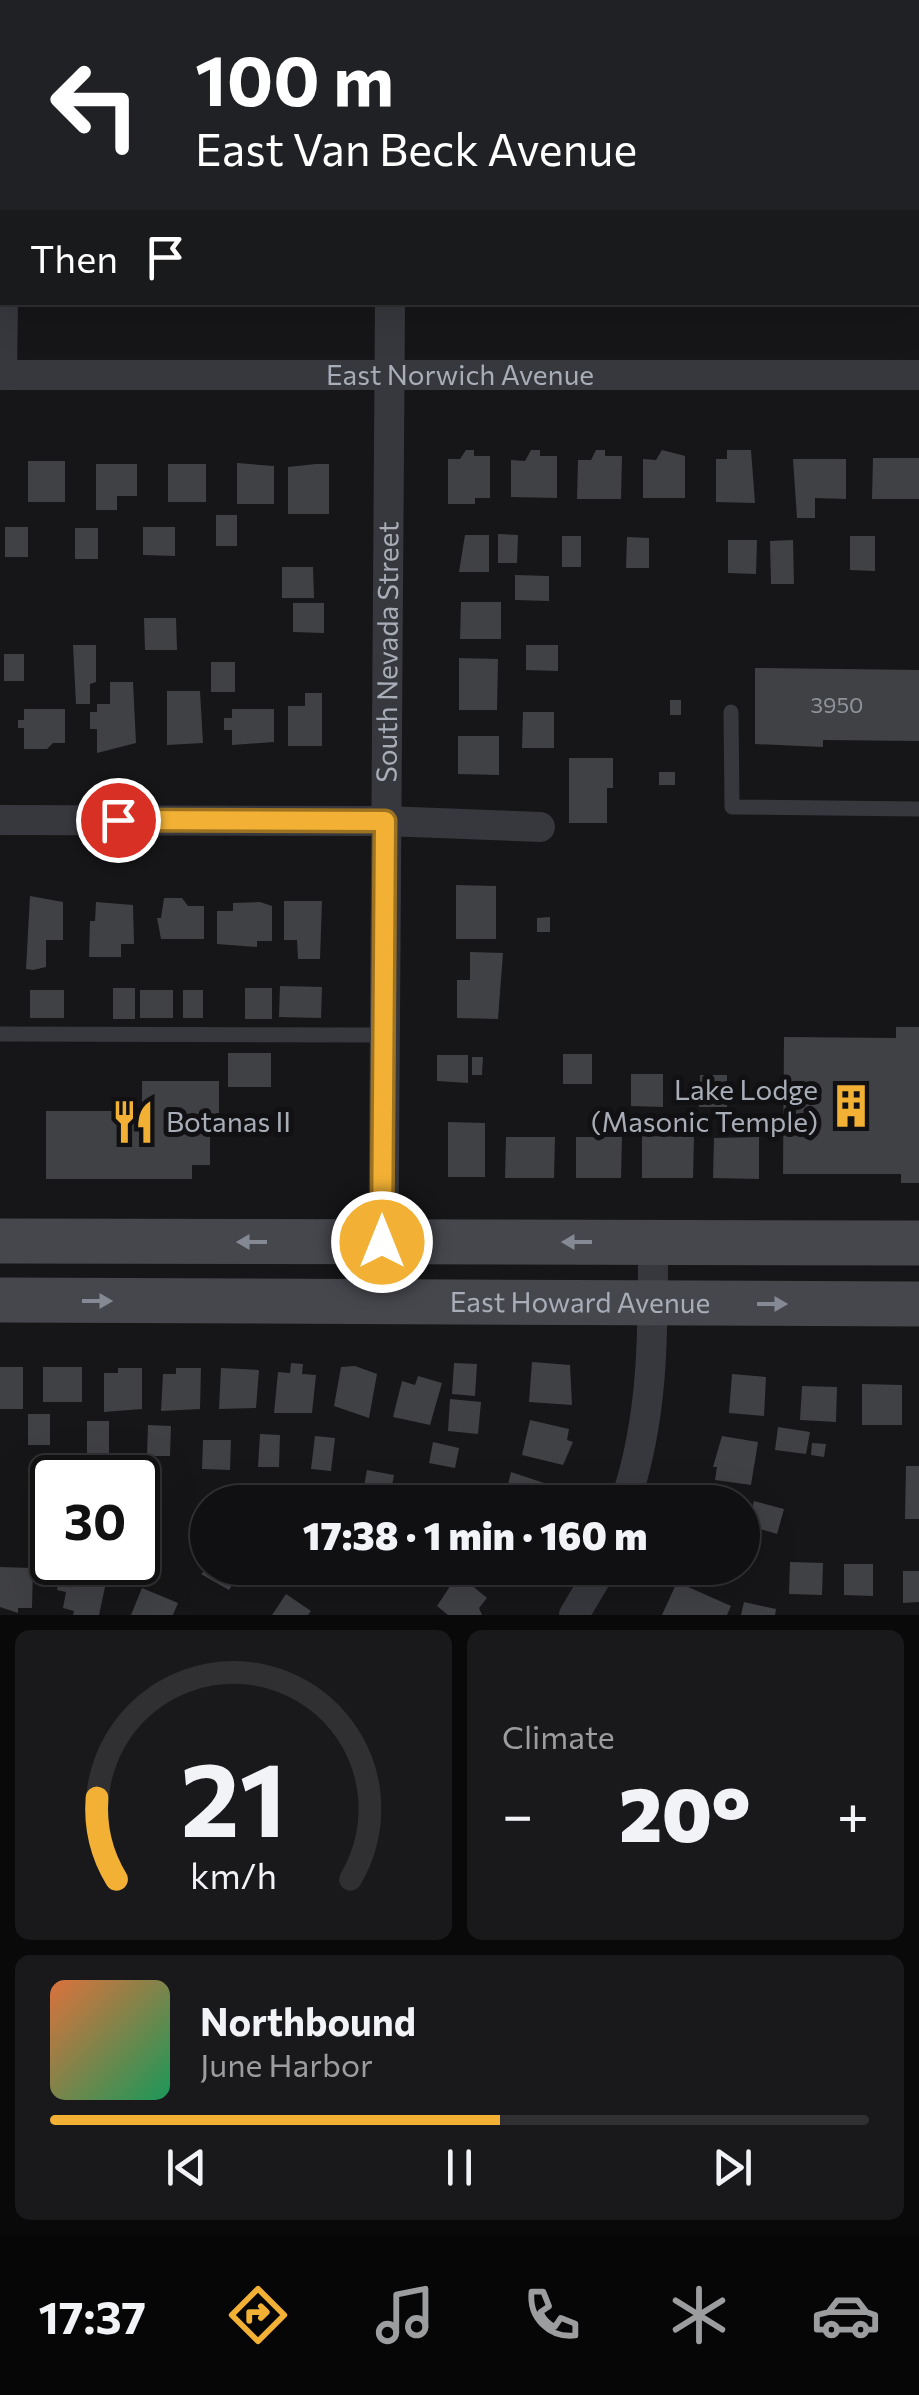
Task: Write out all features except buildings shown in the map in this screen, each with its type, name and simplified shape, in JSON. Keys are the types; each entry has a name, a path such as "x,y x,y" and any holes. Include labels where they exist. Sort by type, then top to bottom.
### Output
{"main road":[{"path":"0,1241 919,1243"},
{"name":"East Howard Avenue","path":"0,1300 919,1304"}],"street":[{"path":"1,375 3,305"},
{"name":"South Nevada Street","path":"383,1302 390,305"},
{"name":"East Norwich Avenue","path":"1,375 919,375"},
{"path":"0,820 385,821 540,828"},
{"path":"631,1485 642,1451 653,1303 653,1242"},
{"path":"574,1615 592,1585"}],"lane":[{"path":"730,712 732,807 919,808"},
{"path":"0,1034 384,1035"}],"place":[{"name":"Lake Lodge (Masonic Temple)","path":"851,1106"},
{"name":"Botanas II","path":"133,1122"}],"route":[{"path":"118,820 385,821 382,1242"}]}
